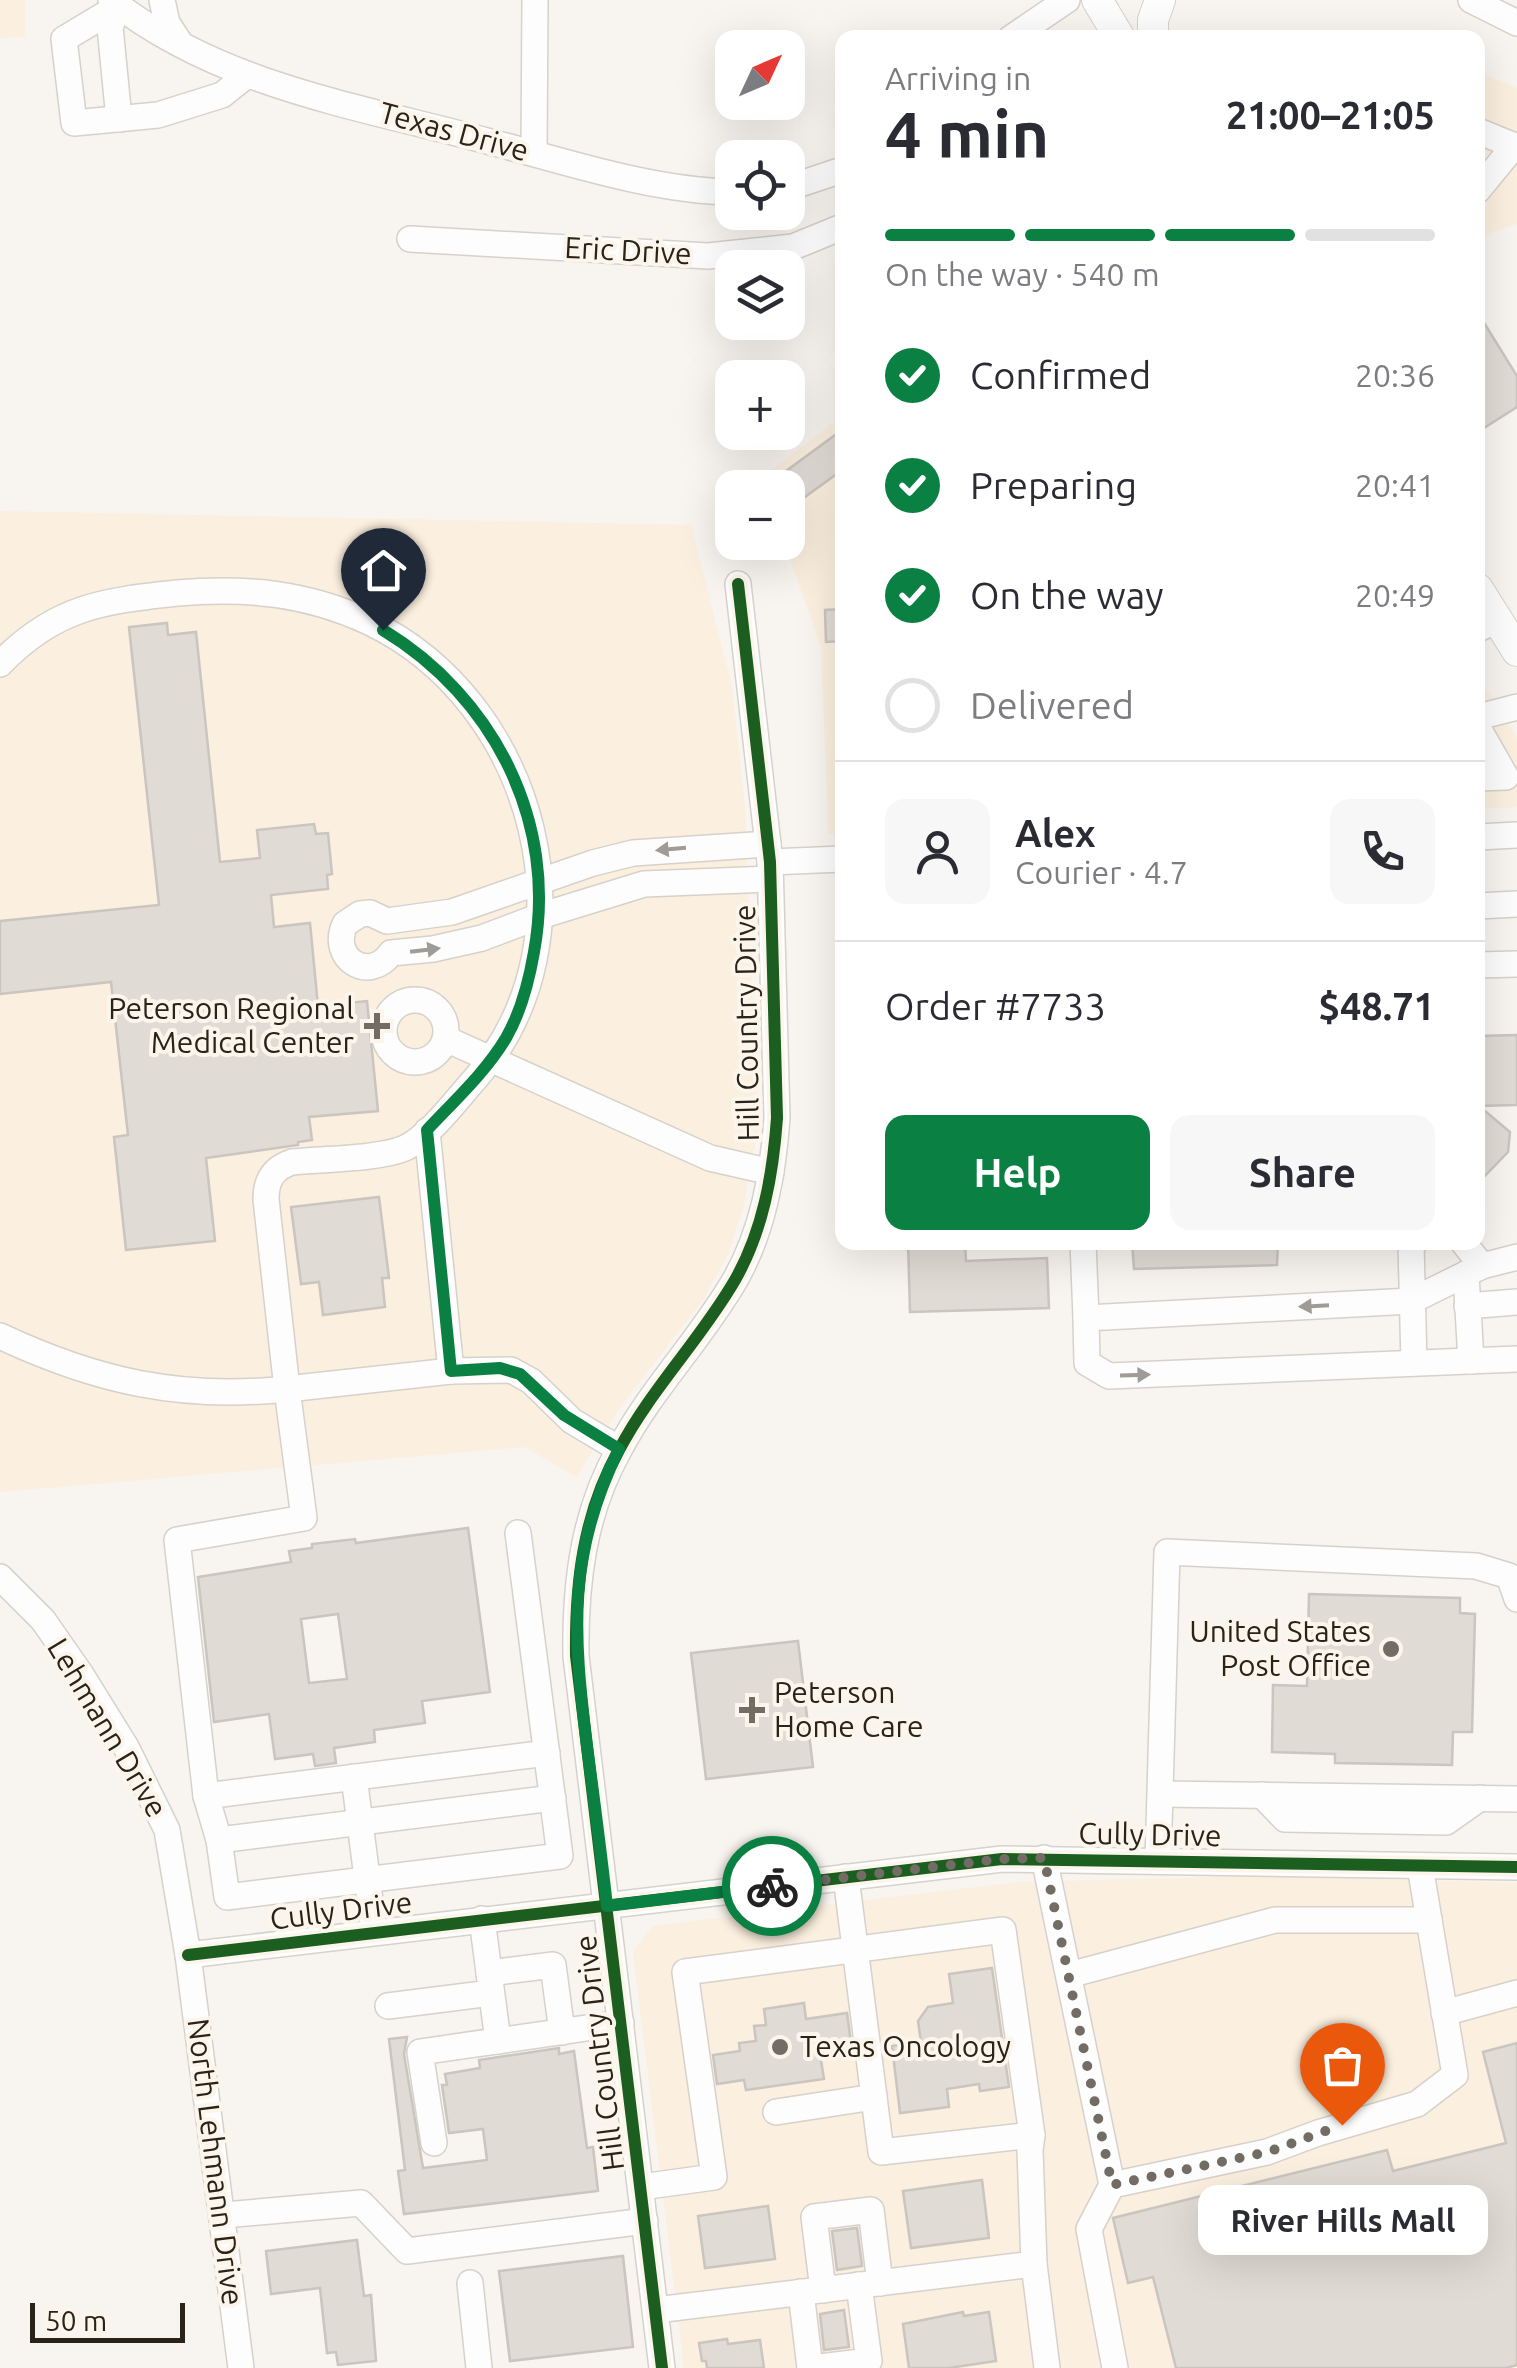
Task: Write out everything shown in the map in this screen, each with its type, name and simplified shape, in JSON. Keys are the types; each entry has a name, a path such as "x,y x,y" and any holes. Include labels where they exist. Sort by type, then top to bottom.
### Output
{"main road":[{"path":"1097,0 1115,30"},
{"path":"1153,30 1160,0"},
{"path":"1487,625 1517,651"}],"street":[{"path":"162,0 167,23 183,48"},
{"path":"534,154 536,0"},
{"path":"1022,30 1067,0"},
{"path":"1470,0 1517,23"},
{"path":"115,3 64,39 74,123 158,116 222,95 246,75"},
{"path":"115,3 110,27 119,118"},
{"name":"Texas Drive","path":"115,3 183,48 246,75 534,154 658,183 715,190"},
{"path":"1485,134 1516,146 1485,182"},
{"path":"805,182 835,172"},
{"name":"Eric Drive","path":"410,240 708,256 793,247 835,230"},
{"name":"Hill Country Drive","path":"662,2368 576,1656 576,1612 584,1543 595,1504 619,1449 736,1278 759,1222 771,1172 776,1118 769,861 738,584"},
{"path":"0,664 28,639 89,605 223,589 305,599 356,616 420,654 456,688 486,726 516,779 534,835 541,881 540,916 526,988 507,1036 492,1060 408,1147 292,1162 280,1167 268,1180 266,1199 304,1518 177,1540 206,1796 219,1840 227,1897 560,1856 518,1533"},
{"path":"1485,714 1517,706"},
{"path":"1485,740 1506,777 1485,778"},
{"path":"1485,837 1517,835"},
{"path":"769,861 644,884 459,944 392,953 379,965 354,965 342,952 341,933 352,918 370,913 386,922 433,916 633,852 769,861 835,859"},
{"path":"1485,906 1517,904"},
{"path":"1485,967 1517,964"},
{"path":"379,965 396,1006"},
{"path":"416,999 436,1007 446,1024 446,1039 439,1052 422,1062 394,1054 384,1035 384,1024 396,1006 416,999"},
{"path":"446,1039 710,1158 771,1172"},
{"path":"427,1130 451,1371"},
{"path":"1083,1250 1086,1363 1108,1376 1517,1359"},
{"path":"1410,1250 1414,1363"},
{"path":"1467,1250 1474,1270 1467,1306 1470,1361"},
{"path":"1086,1318 1411,1301 1474,1270 1517,1257"},
{"path":"1467,1306 1517,1302"},
{"path":"0,1336 50,1359 128,1383 208,1393 500,1368 520,1374 564,1415 619,1449"},
{"path":"1158,1860 1167,1552 1476,1566 1508,1576 1517,1599"},
{"name":"Lehmann Drive","path":"0,1577 42,1620 82,1676 159,1809 168,1830 188,1956"},
{"path":"206,1796 547,1753"},
{"path":"354,1777 374,1931"},
{"path":"1162,1794 1517,1799"},
{"path":"219,1840 552,1798"},
{"path":"1044,1858 1112,2185 1089,2229 1115,2368"},
{"name":"Cully Drive","path":"188,1956 1002,1859 1517,1867"},
{"path":"1112,2185 1268,2152 1417,2104 1455,2075 1420,1866"},
{"path":"846,1877 881,2152 1032,2135"},
{"path":"482,1919 498,2041"},
{"path":"1068,1975 1275,1920 1429,1920"},
{"path":"641,2187 714,2177 685,1972 1003,1930 1032,2135 1034,2264 1047,2368"},
{"name":"North Lehmann Drive","path":"188,1956 241,2368"},
{"path":"388,2006 553,1966 562,2032"},
{"path":"1444,2013 1517,1993"},
{"path":"434,2144 420,2052 622,2023"},
{"path":"776,2112 874,2097"},
{"path":"224,2215 361,2203 407,2251 645,2221"},
{"path":"871,2210 868,2361 811,2368 812,2291 814,2217 871,2210"},
{"path":"656,2310 1034,2264"},
{"path":"470,2284 480,2368"}],"shaded area":[{"path":"0,0 25,0 25,37 0,38"},
{"path":"1485,75 1517,88 1517,224 1485,235"},
{"path":"835,421 835,834 828,834 821,646 790,560 805,560 805,470 772,470 798,450 805,450 805,444"},
{"name":"Peterson Regional Medical Center","path":"0,511 691,525 732,686 745,808 758,1131 743,1208 728,1255 703,1300 621,1406 576,1477 525,1447 0,1492"},
{"path":"1485,688 1517,738 1517,807 1485,809"},
{"path":"1263,1876 1517,1883 1517,2368 684,2368 633,1952 653,1926 1018,1882"}],"building":[{"path":"1485,324 1517,376 1517,407 1485,427"},
{"path":"835,435 835,475 805,497 805,470 787,470"},
{"path":"835,609 835,641 826,642 825,610"},
{"path":"167,623 168,635 196,632 220,862 260,858 257,830 314,824 316,834 328,833 332,874 327,875 328,889 271,895 274,927 310,923 318,1006 367,1001 378,1111 309,1117 312,1140 206,1158 215,1241 126,1250 114,1137 128,1135 111,982 0,994 0,921 159,905 129,627"},
{"path":"1517,1035 1517,1105 1485,1106 1485,1036"},
{"path":"1485,1111 1510,1132 1508,1152 1485,1176"},
{"path":"379,1197 389,1278 382,1278 385,1307 323,1315 319,1282 301,1284 291,1207"},
{"path":"908,1250 965,1250 966,1261 1047,1258 1049,1308 910,1312"},
{"path":"1133,1250 1278,1250 1277,1265 1134,1269"},
{"path":"468,1528 490,1692 422,1701 425,1723 374,1730 375,1742 334,1748 336,1763 315,1766 313,1754 275,1759 269,1714 214,1722 198,1577 291,1562 289,1551 312,1548 312,1544 355,1539 356,1543","holes":["338,1614 347,1679 309,1683 301,1619"]},
{"name":"United States Post Office","path":"1309,1594 1460,1598 1460,1613 1475,1614 1472,1732 1453,1732 1452,1765 1335,1763 1335,1754 1272,1752 1273,1685 1307,1686"},
{"name":"Peterson Home Care","path":"798,1641 813,1767 706,1779 691,1653"},
{"path":"992,1968 1009,2087 980,2091 979,2084 947,2089 949,2107 900,2113 892,2046 921,2042 918,2021 928,2007 953,2003 949,1974"},
{"name":"Texas Oncology","path":"804,2003 806,2019 847,2013 852,2050 820,2054 824,2079 746,2090 744,2080 717,2084 713,2055 740,2051 739,2043 756,2041 754,2026 766,2025 764,2009"},
{"path":"407,2037 404,2054 423,2168 487,2160 483,2129 449,2133 442,2085 447,2085 445,2074 480,2068 479,2060 559,2048 559,2054 574,2051 587,2148 593,2147 598,2191 404,2214 398,2171 405,2170 389,2039"},
{"path":"1517,2043 1517,2365 1176,2368 1153,2277 1128,2283 1113,2218 1387,2150 1393,2171 1506,2143 1483,2052"},
{"path":"982,2180 989,2238 911,2248 903,2191"},
{"path":"768,2206 775,2259 705,2268 698,2216"},
{"path":"857,2228 862,2266 837,2270 832,2231"},
{"path":"357,2240 364,2296 371,2295 376,2361 338,2365 336,2352 327,2353 320,2288 271,2294 266,2251"},
{"path":"623,2256 633,2347 510,2361 499,2271"},
{"path":"844,2310 849,2347 824,2350 820,2314"},
{"path":"963,2312 964,2316 989,2312 996,2361 949,2368 909,2368 903,2324"},
{"path":"727,2339 728,2344 760,2340 764,2368 707,2368 699,2343"}],"cycle path":[{"path":"662,2368 576,1656 576,1629 589,1524 607,1474 646,1406 735,1280 760,1222 773,1160 777,1118 770,862 738,584"},
{"path":"188,1955 1002,1859 1517,1867"}],"way so far":[{"path":"772,1886 1002,1859 1044,1858 1112,2185 1268,2152 1342,2125"}],"place":[{"name":"Peterson Regional Medical Center","path":"377,1026"},
{"name":"United States Post Office","path":"1391,1649"},
{"name":"Peterson Home Care","path":"752,1710"},
{"name":"Texas Oncology","path":"780,2047"},
{"name":"River Hills Mall","path":"1342,2125"}],"route":[{"path":"383,630 439,671 486,726 516,779 534,835 541,881 540,916 518,1012 492,1060 427,1130 451,1371 500,1368 520,1374 564,1415 619,1449 606,1474 584,1543 576,1612 576,1656 607,1906 772,1886"}]}
